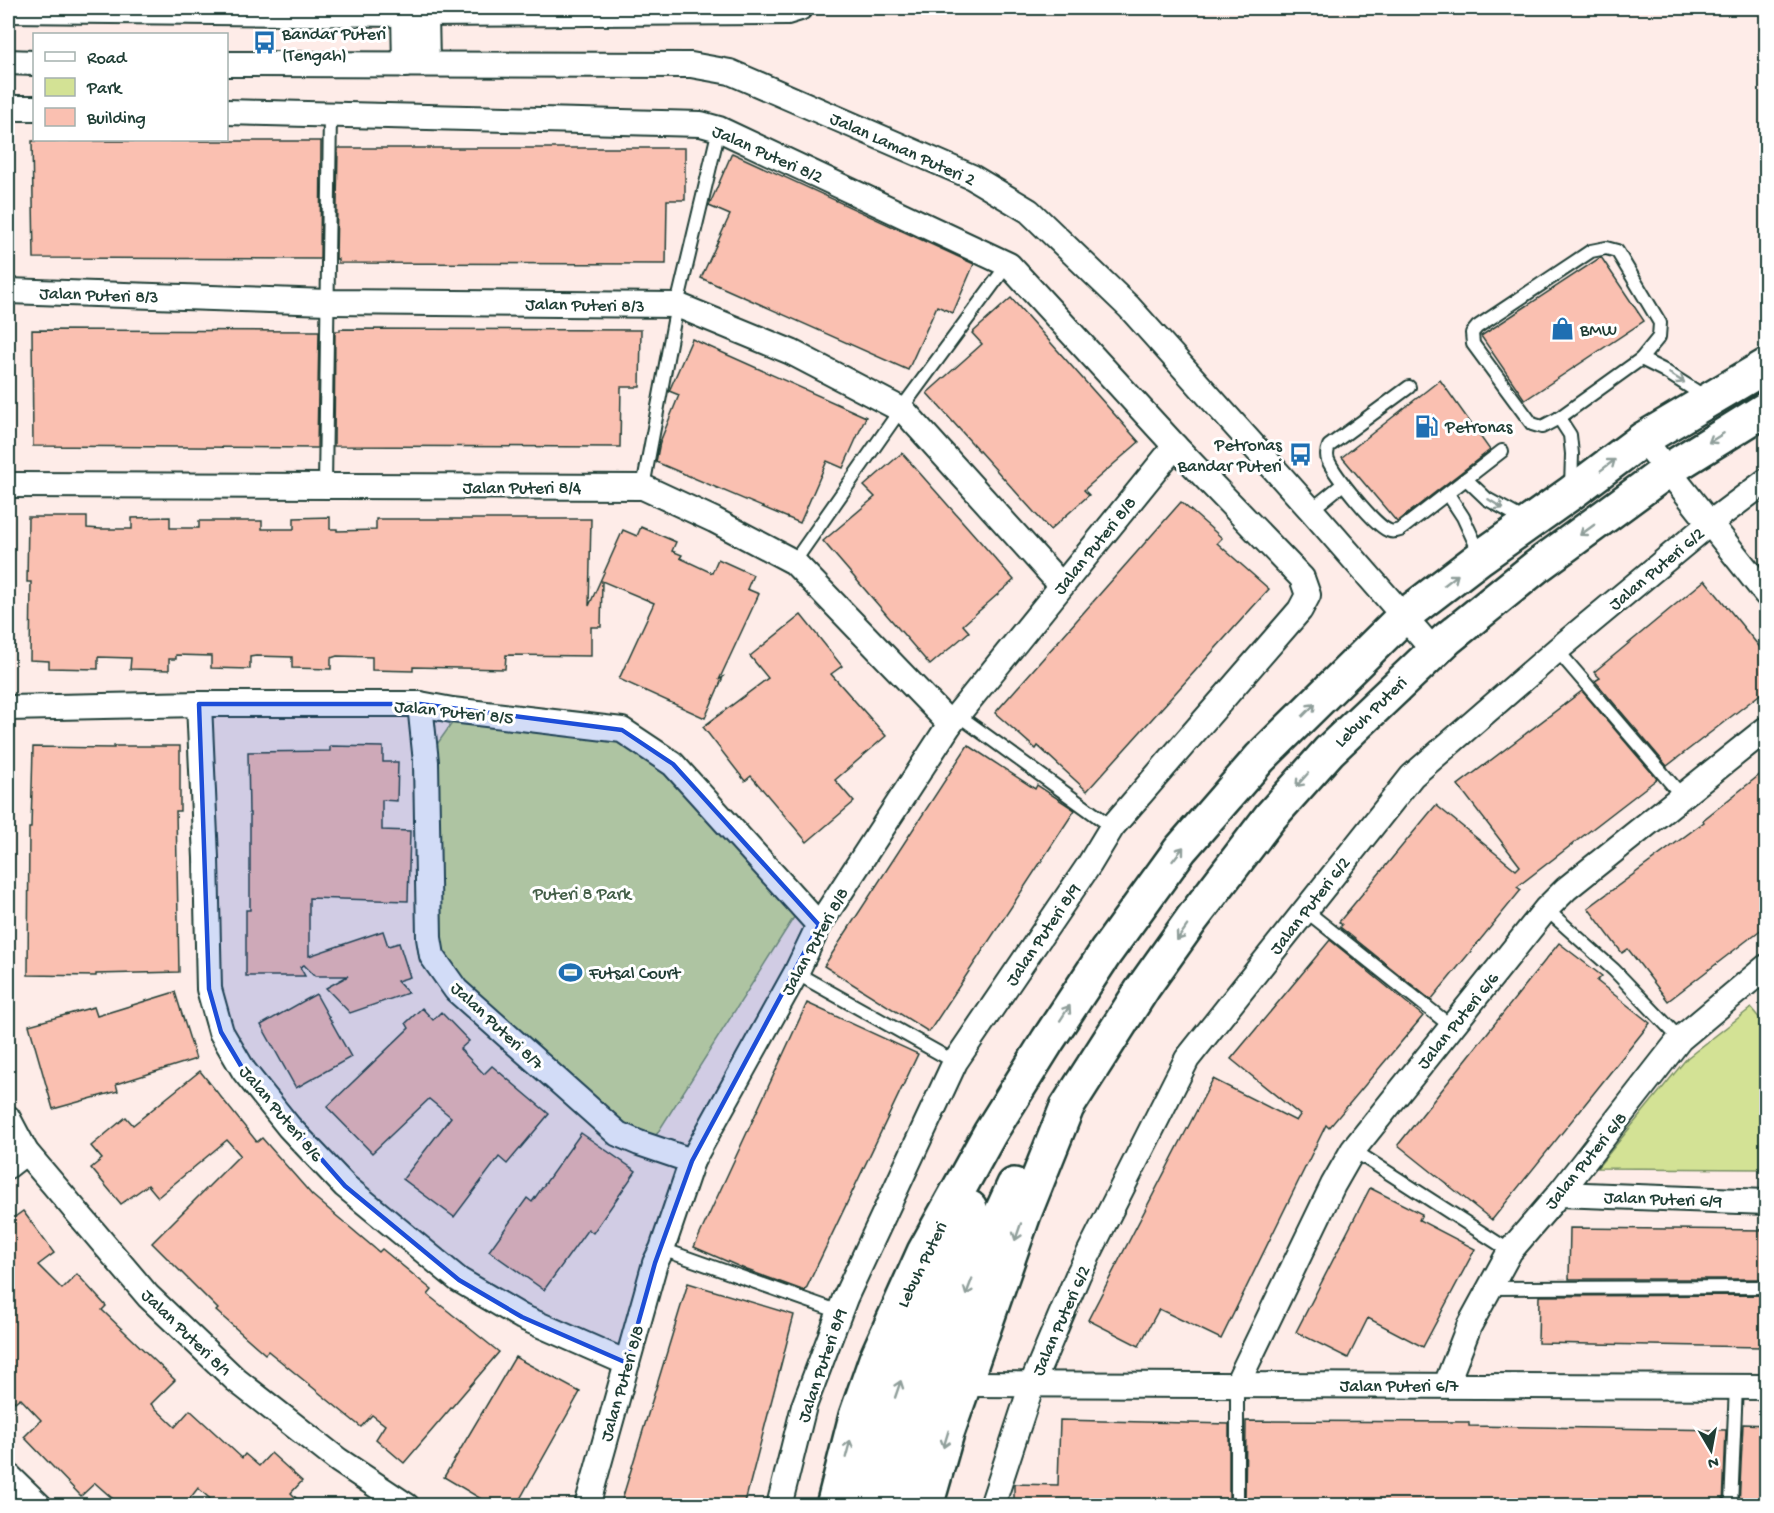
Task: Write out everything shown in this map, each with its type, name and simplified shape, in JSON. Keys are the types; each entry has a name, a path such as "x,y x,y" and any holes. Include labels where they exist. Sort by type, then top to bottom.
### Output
{"main road":[{"name":"Lebuh Puteri","path":"833,1506 856,1416 876,1359 924,1252 990,1133 1048,1040 1106,952 1180,850 1260,758 1404,616 1643,439 1767,366"},
{"name":"Lebuh Puteri","path":"893,1506 925,1399 981,1256 1017,1178 1067,1107 1143,988 1192,919 1270,817 1329,751 1434,651 1536,567 1668,470 1767,409"},
{"name":"Lebuh Puteri","path":"864,1506 888,1418 923,1316 1048,1040"},
{"name":"Lebuh Puteri","path":"926,1506 965,1384 1024,1214 1067,1107"}],"street":[{"path":"8,10 787,12 800,8"},
{"path":"416,11 416,64"},
{"path":"8,62 33,63"},
{"name":"Jalan Laman Puteri 2","path":"228,64 690,65 730,72 972,177 1029,211 1129,307 1434,651"},
{"path":"8,108 33,108"},
{"name":"Jalan Puteri 8/2","path":"228,112 701,124 719,129 1008,264 1175,446"},
{"name":"Jalan Puteri 8/3","path":"8,291 328,302 677,305 791,352 904,411 1061,585"},
{"path":"1643,439 1767,594"},
{"name":"Jalan Puteri 8/8","path":"586,1506 655,1263 662,1249 692,1161 796,973 819,925 954,720 1175,446"},
{"name":"Jalan Puteri 8/9","path":"779,1506 804,1406 840,1312 955,1062 1089,865 1112,827 1300,610 1308,595 1302,578 1175,446"},
{"name":"Jalan Puteri 6/2","path":"992,1506 1032,1384 1078,1275 1187,1059 1412,776 1557,650 1710,523 1767,481"},
{"name":"Jalan Puteri 8/4","path":"8,485 644,487 794,562 954,720"},
{"name":"Jalan Puteri 8/5","path":"8,708 199,704 420,704 622,730 674,764 819,925"},
{"name":"Jalan Puteri 8/6","path":"199,704 209,989 221,1032 244,1071 289,1127 345,1186 459,1280 522,1317 627,1363"},
{"name":"Jalan Puteri 8/7","path":"420,704 426,762 429,938 432,956 456,990 618,1134 692,1161"},
{"name":"Jalan Puteri 6/6","path":"1238,1384 1333,1185 1353,1150 1546,909 1566,889 1767,729"},
{"name":"Jalan Puteri 6/8","path":"1446,1385 1469,1326 1510,1251 1559,1194 1680,1039 1767,967"},
{"name":"Jalan Puteri 8/1","path":"8,1118 17,1159 148,1296 236,1380 338,1461 407,1506"},
{"name":"Jalan Puteri 6/9","path":"1559,1194 1767,1202"},
{"name":"Jalan Puteri 6/7","path":"965,1384 1767,1387"},
{"path":"8,1475 40,1506"}],"lane":[{"path":"325,486 330,114"},
{"path":"644,487 677,305 719,129"},
{"path":"1606,248 1617,251 1660,323 1659,337 1641,359 1559,418 1542,427 1532,424 1473,344 1472,333 1477,327 1591,251 1606,248"},
{"path":"794,562 901,409 1008,264"},
{"path":"1641,359 1711,400"},
{"path":"1408,387 1329,446 1326,453 1343,484 1379,525 1391,532 1400,530 1502,451"},
{"path":"1559,418 1570,435 1571,494"},
{"path":"1466,479 1487,499 1530,523"},
{"path":"1311,510 1343,484"},
{"path":"1448,494 1463,517 1481,557"},
{"path":"1557,650 1682,796"},
{"path":"954,720 1112,827"},
{"path":"1546,909 1614,970 1680,1039"},
{"path":"1305,910 1452,1027"},
{"path":"796,973 955,1062"},
{"path":"1353,1150 1510,1251"},
{"path":"662,1249 840,1312"},
{"path":"1490,1288 1767,1287"},
{"path":"1237,1506 1238,1384"},
{"path":"1731,1506 1736,1386"}],"highlighted area":[{"path":"199,704 420,704 622,730 673,764 819,925 692,1161 655,1263 627,1363 522,1317 459,1280 345,1186 244,1071 221,1032 209,989"}],"green space":[{"name":"Puteri 8 Park","path":"455,719 618,738 672,774 796,914 655,1137 631,1132 445,966 435,929 435,747"},
{"path":"1751,1008 1766,1026 1766,1169 1597,1168 1687,1058"}],"building":[{"path":"32,141 321,141 320,259 34,258"},
{"path":"338,148 685,148 685,200 667,200 666,264 338,263 336,259"},
{"path":"732,153 974,264 953,313 937,306 908,370 701,278 730,215 709,206"},
{"name":"BMW","path":"1601,257 1644,321 1525,400 1481,336"},
{"path":"1011,298 1139,442 1084,490 1089,495 1050,530 927,393 982,344 972,333"},
{"path":"340,329 641,330 640,387 621,387 620,447 334,446 335,331 340,331"},
{"path":"32,330 319,331 317,448 33,446"},
{"path":"692,339 866,417 843,468 827,461 800,523 656,462 660,442 679,395 669,391"},
{"name":"Petronas","path":"1440,380 1490,450 1397,522 1342,457"},
{"path":"902,453 1014,580 963,625 969,632 930,665 823,541 875,497 864,486"},
{"path":"1181,502 1222,538 1217,543 1269,589 1087,791 1038,746 1036,749 995,713"},
{"path":"28,517 87,517 87,528 101,529 132,529 132,518 170,517 170,528 199,528 199,521 262,521 262,529 294,529 294,518 330,517 330,529 337,529 337,531 376,530 376,519 591,519 589,606 623,530 637,536 641,527 676,542 672,551 682,555 680,558 712,573 718,559 753,575 747,589 759,594 719,680 723,677 705,718 619,679 654,603 602,581 601,627 591,627 591,656 506,655 505,669 413,667 413,671 372,670 372,657 337,656 331,658 331,669 292,668 292,657 256,656 250,657 250,669 211,668 211,656 176,655 176,659 169,659 169,670 130,669 131,658 98,657 98,669 49,668 49,661 30,660 31,582 27,582"},
{"path":"1705,580 1767,656 1767,689 1667,766 1595,681 1600,678 1594,672"},
{"path":"801,615 842,666 831,674 886,736 835,780 854,802 807,842 751,776 745,781 703,727 768,678 750,656"},
{"path":"1582,691 1657,779 1517,887 1521,890 1431,1000 1340,927 1342,925 1339,922 1436,805 1516,870 1520,866 1458,785"},
{"path":"968,745 1035,789 1037,785 1075,810 929,1032 824,966"},
{"path":"114,746 180,746 180,811 176,811 179,972 96,974 96,976 28,975 29,828 31,828 33,747 114,748"},
{"path":"330,746 383,747 383,762 398,762 397,801 382,800 382,830 410,831 408,901 309,898 309,956 383,931 388,946 399,943 410,977 397,981 408,993 350,1013 326,988 348,976 315,976 304,965 300,967 305,976 246,976 246,910 250,910 248,752 330,751"},
{"path":"1767,769 1767,925 1668,1001 1628,949 1622,953 1588,908 1704,822 1703,820"},
{"path":"1330,940 1423,1016 1329,1128 1326,1125 1221,1339 1159,1309 1139,1346 1088,1320 1213,1079 1296,1121 1300,1115 1231,1059"},
{"path":"1559,943 1602,976 1597,981 1650,1023 1492,1220 1398,1145"},
{"path":"175,992 196,1059 116,1084 118,1091 53,1109 29,1025 94,1007 97,1016"},
{"path":"316,994 351,1057 296,1088 261,1025"},
{"path":"807,1003 918,1054 805,1291 747,1270 694,1247"},
{"path":"422,1008 433,1020 441,1012 469,1041 460,1049 484,1074 492,1066 549,1114 507,1164 499,1157 454,1217 403,1179 451,1117 429,1099 372,1153 327,1107 409,1028 406,1023"},
{"path":"200,1071 257,1142 262,1138 312,1195 379,1252 382,1249 432,1290 428,1295 499,1352 404,1463 376,1439 385,1425 372,1415 361,1427 268,1351 265,1354 216,1311 218,1309 152,1243 240,1155 227,1140 158,1197 148,1185 121,1204 91,1168 102,1159 91,1146 126,1117 133,1125"},
{"path":"581,1133 636,1171 593,1233 588,1229 544,1290 489,1251 527,1198 532,1202"},
{"path":"1370,1188 1422,1214 1419,1220 1475,1249 1423,1347 1368,1318 1348,1358 1296,1332"},
{"path":"23,1211 54,1253 38,1265 62,1289 77,1274 106,1306 102,1310 175,1380 151,1404 175,1427 190,1410 242,1458 245,1454 259,1466 271,1453 302,1481 291,1493 304,1506 218,1506 198,1488 184,1506 121,1506 95,1483 81,1496 24,1437 41,1420 20,1398 15,1402 8,1394 8,1222"},
{"path":"1570,1228 1767,1230 1767,1279 1569,1279"},
{"path":"688,1283 794,1315 744,1506 620,1506"},
{"path":"1762,1295 1762,1347 1538,1343 1539,1296"},
{"path":"515,1357 580,1392 516,1506 493,1506 444,1477"},
{"path":"1060,1420 1229,1424 1229,1506 1014,1506 1014,1484 1058,1485"},
{"path":"1246,1421 1469,1422 1469,1426 1726,1430 1723,1506 1245,1506"},
{"path":"1743,1424 1767,1425 1767,1506 1739,1506"}],"place":[{"name":"Bandar Puteri (Tengah)","path":"264,43"},
{"name":"BMW","path":"1562,329"},
{"name":"Petronas","path":"1427,426"},
{"name":"Petronas Bandar Puteri","path":"1300,454"},
{"name":"Futsal Court","path":"571,972"}]}
